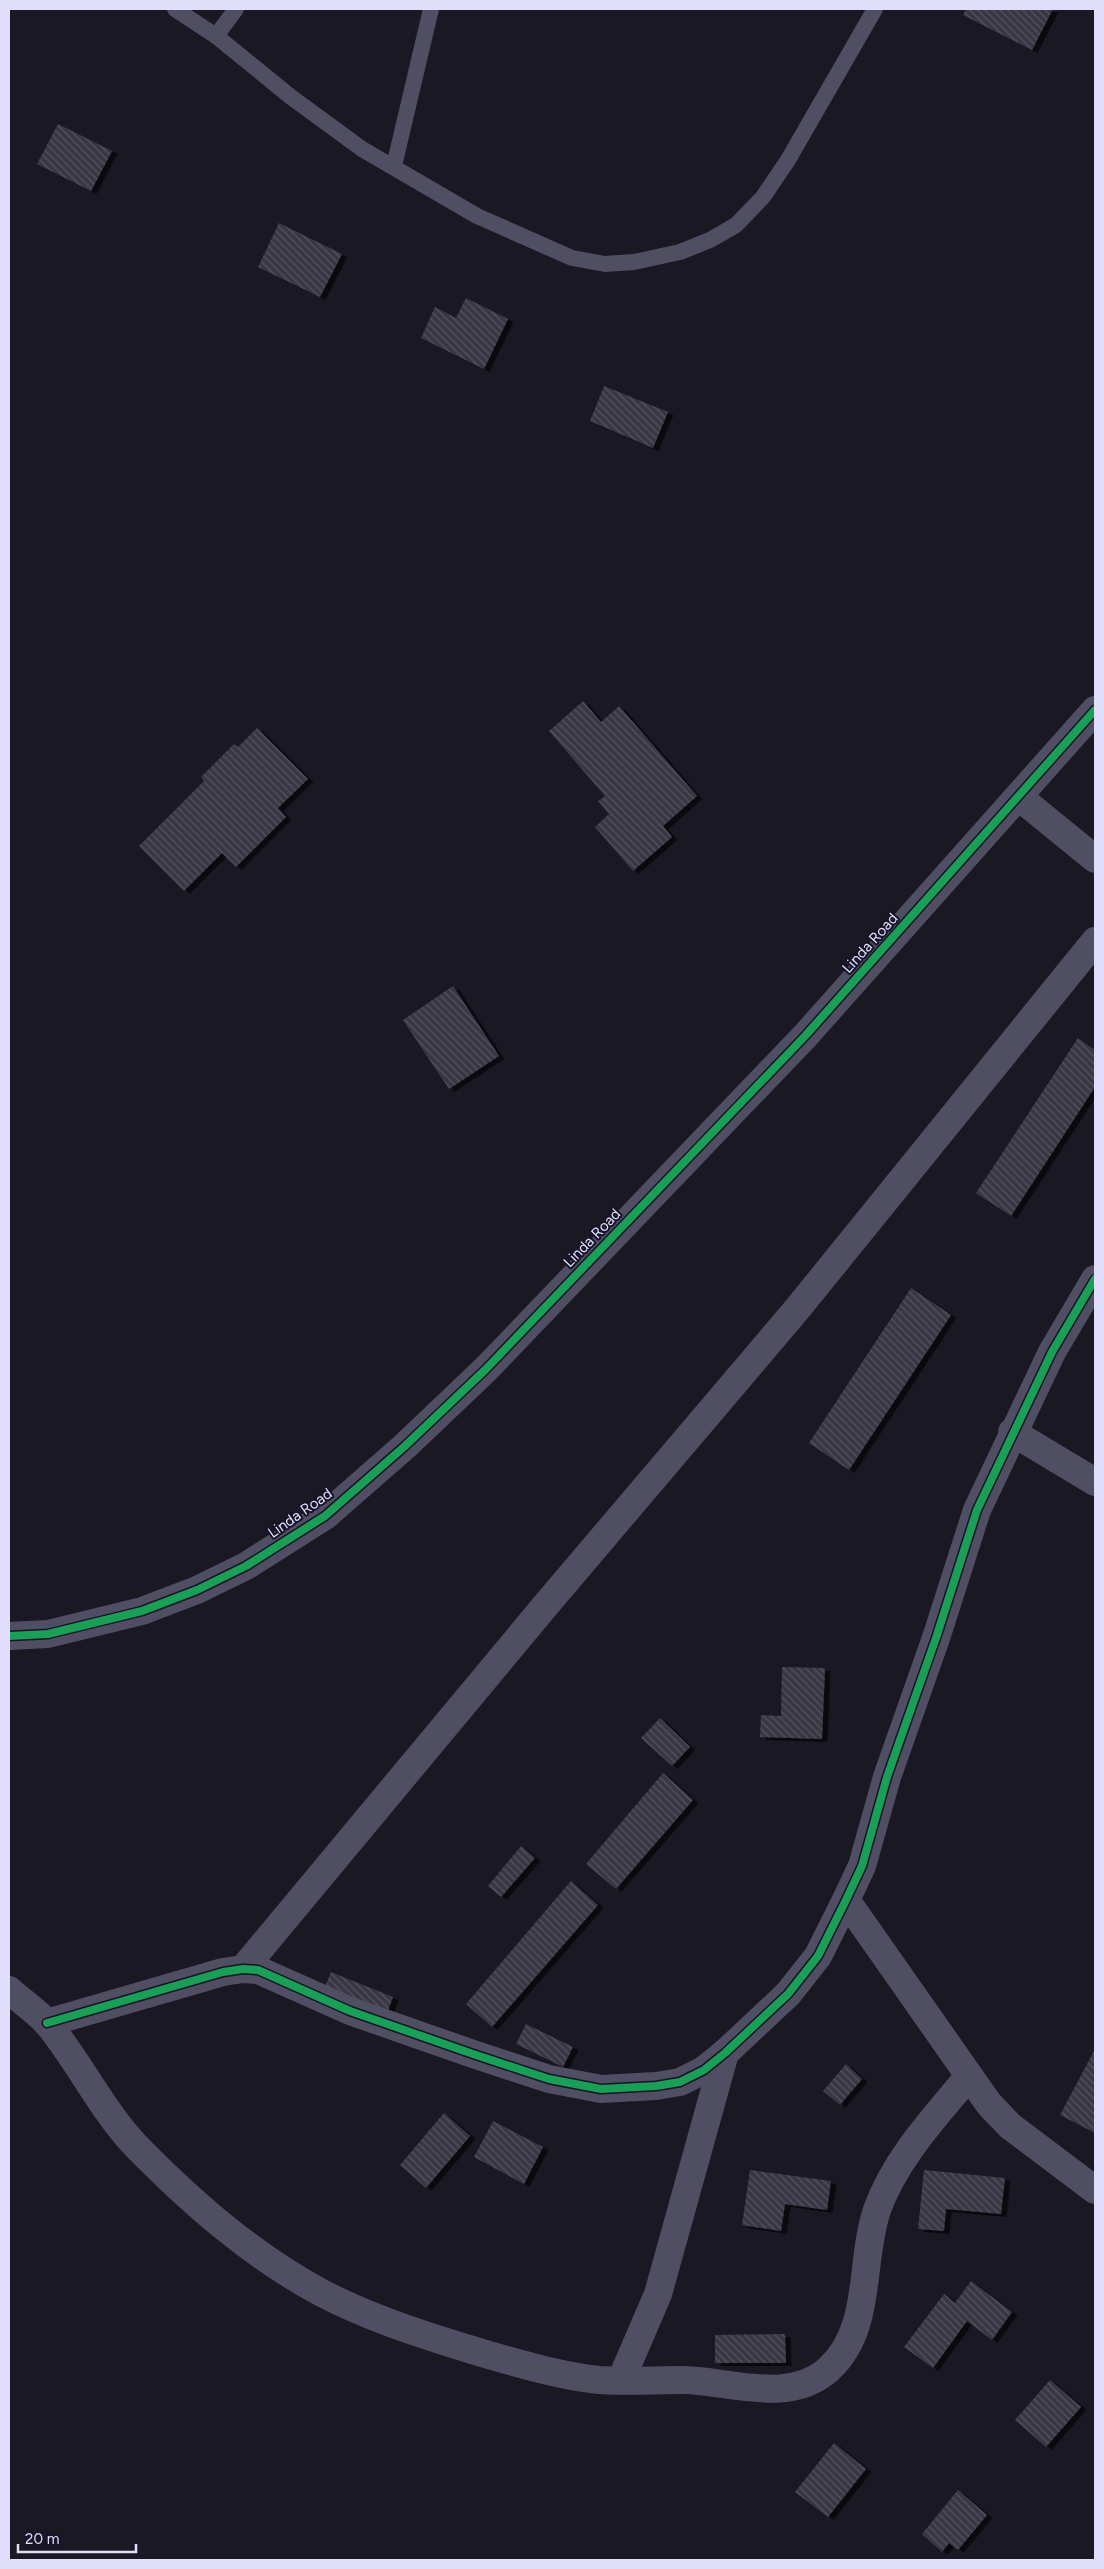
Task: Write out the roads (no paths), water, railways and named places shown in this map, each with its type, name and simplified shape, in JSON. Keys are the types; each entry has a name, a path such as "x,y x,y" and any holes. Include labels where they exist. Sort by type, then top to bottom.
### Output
{"street":[{"name":"Linda Road","path":"9,1636 48,1634 142,1611 197,1590 246,1566 324,1516 405,1446 486,1369 806,1035 1019,798 1095,710"},
{"path":"1019,798 1095,859"},
{"path":"242,1969 545,1606 798,1308 1095,942"},
{"path":"47,2023 224,1972 242,1969 258,1970 350,2011 549,2080 592,2088 656,2086 680,2082 704,2070 788,1994 818,1956 846,1900 862,1866 887,1777 936,1638 976,1510 1052,1352 1095,1279"},
{"path":"1012,1432 1095,1482"},
{"path":"846,1900 989,2104 1010,2126 1095,2190"},
{"path":"9,1990 47,2023 95,2094 128,2136 179,2189 242,2243 312,2287 404,2329 510,2361 596,2380 686,2380 759,2388 790,2388 810,2382 827,2371 845,2352 856,2331 865,2264 878,2208 894,2174 920,2135 969,2076"},
{"path":"621,2380 660,2285 725,2053"}],"lane":[{"path":"175,9 216,36 362,149 477,216 572,258 605,264 634,262 680,252 710,240 736,225 763,197 788,160 875,9"},
{"path":"216,36 236,9"},
{"path":"394,166 431,9"}]}
